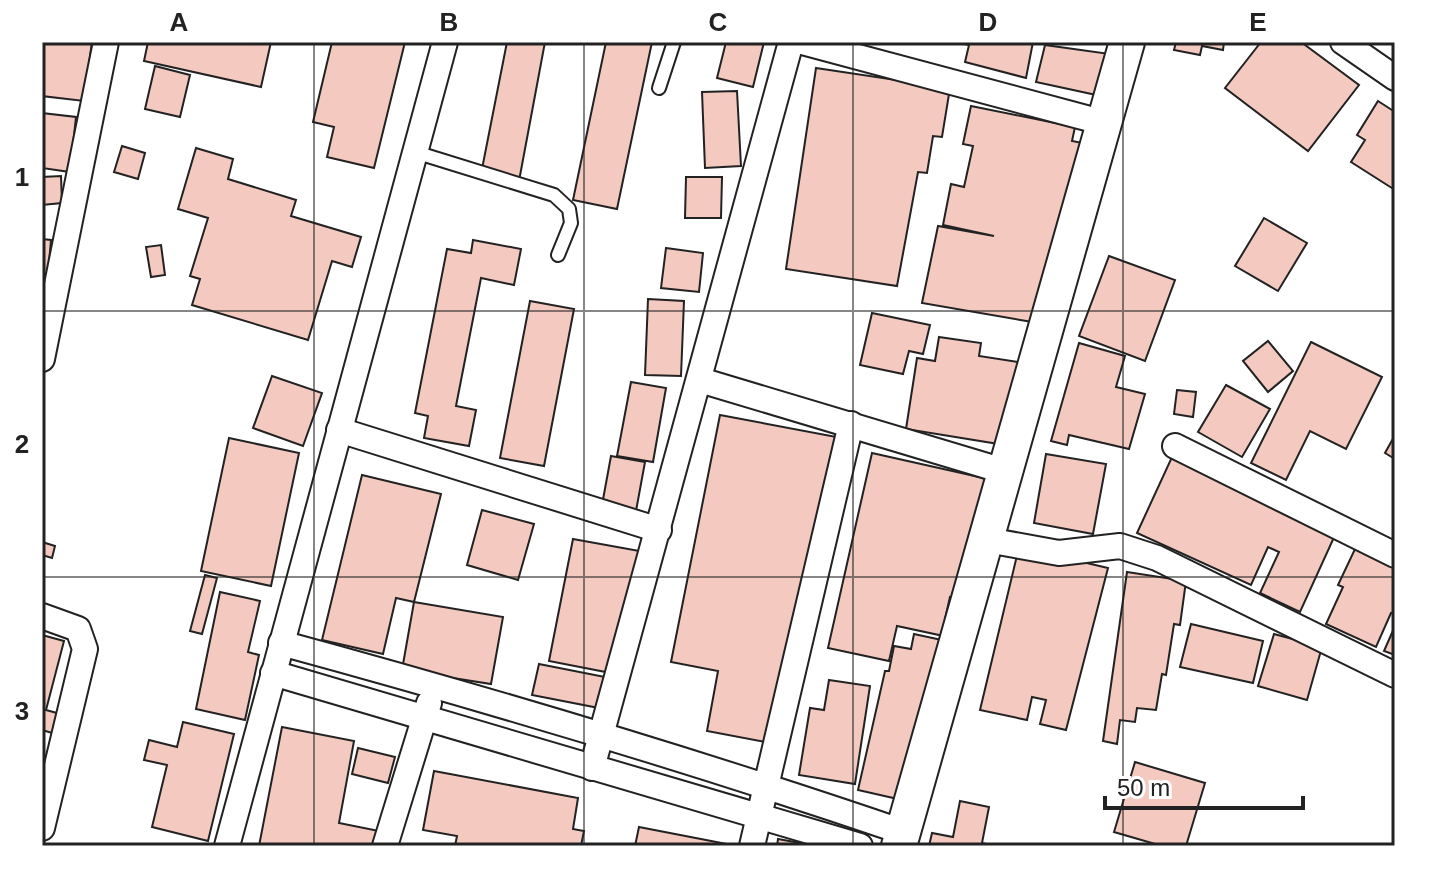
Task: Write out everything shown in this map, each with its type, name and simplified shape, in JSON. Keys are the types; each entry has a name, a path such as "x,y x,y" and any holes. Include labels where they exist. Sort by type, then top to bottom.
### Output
{"street":[{"path":"42,359 106,42"},
{"path":"227,846 445,42"},
{"path":"592,768 791,42"},
{"path":"802,42 1105,123"},
{"path":"281,643 434,685 767,786 901,839 1127,42"},
{"path":"1343,42 1395,78"},
{"path":"700,380 1007,472"},
{"path":"752,846 851,424"},
{"path":"339,430 659,530"},
{"path":"1175,446 1395,555"},
{"path":"987,540 1059,553 1103,545 1120,546 1157,558 1395,675"},
{"path":"42,616 78,629 85,649 42,828"},
{"path":"273,673 860,846"},
{"path":"385,846 434,685"}],"lane":[{"path":"659,88 674,42"},
{"path":"415,152 554,195 563,201 571,223 558,255"}],"building":[{"path":"42,42 92,42 84,101 42,96"},
{"path":"148,42 271,42 261,87 144,61"},
{"path":"332,42 405,42 374,168 327,157 334,127 313,122"},
{"path":"507,42 545,42 519,181 481,174"},
{"path":"606,42 652,42 617,209 573,200"},
{"path":"726,42 764,42 753,87 717,78"},
{"path":"954,42 1033,42 1026,78 965,62 969,45"},
{"path":"1176,42 1224,42 1223,50 1202,46 1200,55 1174,50"},
{"path":"1261,42 1301,42 1359,85 1308,151 1225,88"},
{"path":"1045,45 1110,54 1101,96 1036,82"},
{"path":"155,66 190,75 180,117 145,109"},
{"path":"816,68 950,88 942,137 933,136 927,173 918,172 897,286 786,269"},
{"path":"737,91 741,166 705,168 702,92"},
{"path":"1378,101 1395,112 1395,190 1351,162 1365,140 1357,135"},
{"path":"971,106 1075,127 1072,141 1088,144 1050,325 922,303 938,226 994,236 943,225 951,184 964,187 973,146 963,144"},
{"path":"42,113 76,117 70,172 42,168"},
{"path":"122,146 145,153 138,179 114,172"},
{"path":"196,148 233,159 228,179 296,200 291,216 361,237 352,267 332,261 308,340 192,305 200,279 190,276 208,218 178,209"},
{"path":"61,176 62,203 42,205 42,177"},
{"path":"686,177 722,177 721,218 685,218"},
{"path":"1264,218 1307,243 1278,291 1235,266"},
{"path":"42,239 51,240 48,275 42,275"},
{"path":"473,240 521,249 514,285 481,278 456,406 476,410 469,446 424,438 428,416 415,413 447,249 471,253"},
{"path":"161,245 165,275 151,277 146,247"},
{"path":"666,248 703,253 699,292 661,288"},
{"path":"1109,256 1175,280 1145,361 1079,336"},
{"path":"648,299 684,301 681,376 645,375"},
{"path":"530,301 574,309 544,466 500,458"},
{"path":"872,313 930,325 923,354 909,351 903,374 860,365"},
{"path":"939,337 981,343 979,356 1024,363 1011,446 906,429 917,358 935,361"},
{"path":"1268,341 1293,371 1268,392 1243,361"},
{"path":"1311,342 1382,377 1346,449 1310,431 1286,480 1251,463"},
{"path":"1079,343 1125,356 1116,387 1145,394 1129,449 1069,435 1067,445 1051,441"},
{"path":"272,376 322,393 303,446 253,428"},
{"path":"631,382 666,388 653,462 617,456"},
{"path":"1226,385 1270,409 1242,457 1198,432"},
{"path":"1177,390 1196,392 1193,417 1174,414"},
{"path":"720,415 847,439 776,744 707,731 718,671 671,662"},
{"path":"1395,435 1395,459 1385,453"},
{"path":"229,438 299,453 271,586 201,571"},
{"path":"872,453 997,481 965,600 950,597 945,619 957,622 953,638 897,626 889,661 828,648"},
{"path":"1046,454 1106,464 1093,534 1034,523"},
{"path":"611,456 645,462 636,511 602,505"},
{"path":"1172,457 1336,533 1300,612 1260,593 1279,552 1268,547 1251,585 1137,533"},
{"path":"362,475 441,494 414,602 396,598 383,654 322,640"},
{"path":"482,510 534,524 518,580 467,565"},
{"path":"573,539 645,552 621,675 549,661"},
{"path":"42,542 55,546 52,558 42,555"},
{"path":"1019,547 1108,568 1066,730 1040,724 1046,700 1032,697 1027,720 980,710"},
{"path":"1355,549 1395,567 1395,614 1391,613 1376,647 1326,624 1343,587 1338,585"},
{"path":"1127,572 1186,581 1180,625 1174,624 1166,675 1162,674 1156,710 1137,708 1135,722 1120,720 1117,744 1103,741"},
{"path":"205,575 217,578 202,634 190,631"},
{"path":"220,592 260,601 248,652 259,655 245,720 196,709"},
{"path":"414,602 503,617 491,684 402,670"},
{"path":"1191,624 1263,641 1253,683 1180,667"},
{"path":"1395,626 1395,655 1384,651"},
{"path":"914,634 951,642 911,802 858,790 885,671 889,671 894,646 911,649"},
{"path":"1274,634 1322,647 1307,700 1258,686"},
{"path":"42,635 64,641 46,710 57,713 52,733 42,730"},
{"path":"539,664 610,678 604,709 532,695"},
{"path":"829,680 870,686 855,784 799,775 810,708 824,710"},
{"path":"183,722 234,734 208,841 152,827 167,765 144,760 149,740 177,747"},
{"path":"282,727 354,741 339,823 384,832 382,846 259,846"},
{"path":"358,748 395,757 388,783 352,774"},
{"path":"1135,762 1205,783 1186,846 1162,846 1114,832"},
{"path":"434,771 578,798 573,829 584,831 581,846 455,846 457,836 423,830"},
{"path":"960,801 989,807 982,843 995,846 929,846 932,833 953,837"},
{"path":"639,827 737,846 635,846"},
{"path":"778,839 817,846 777,846"}]}
